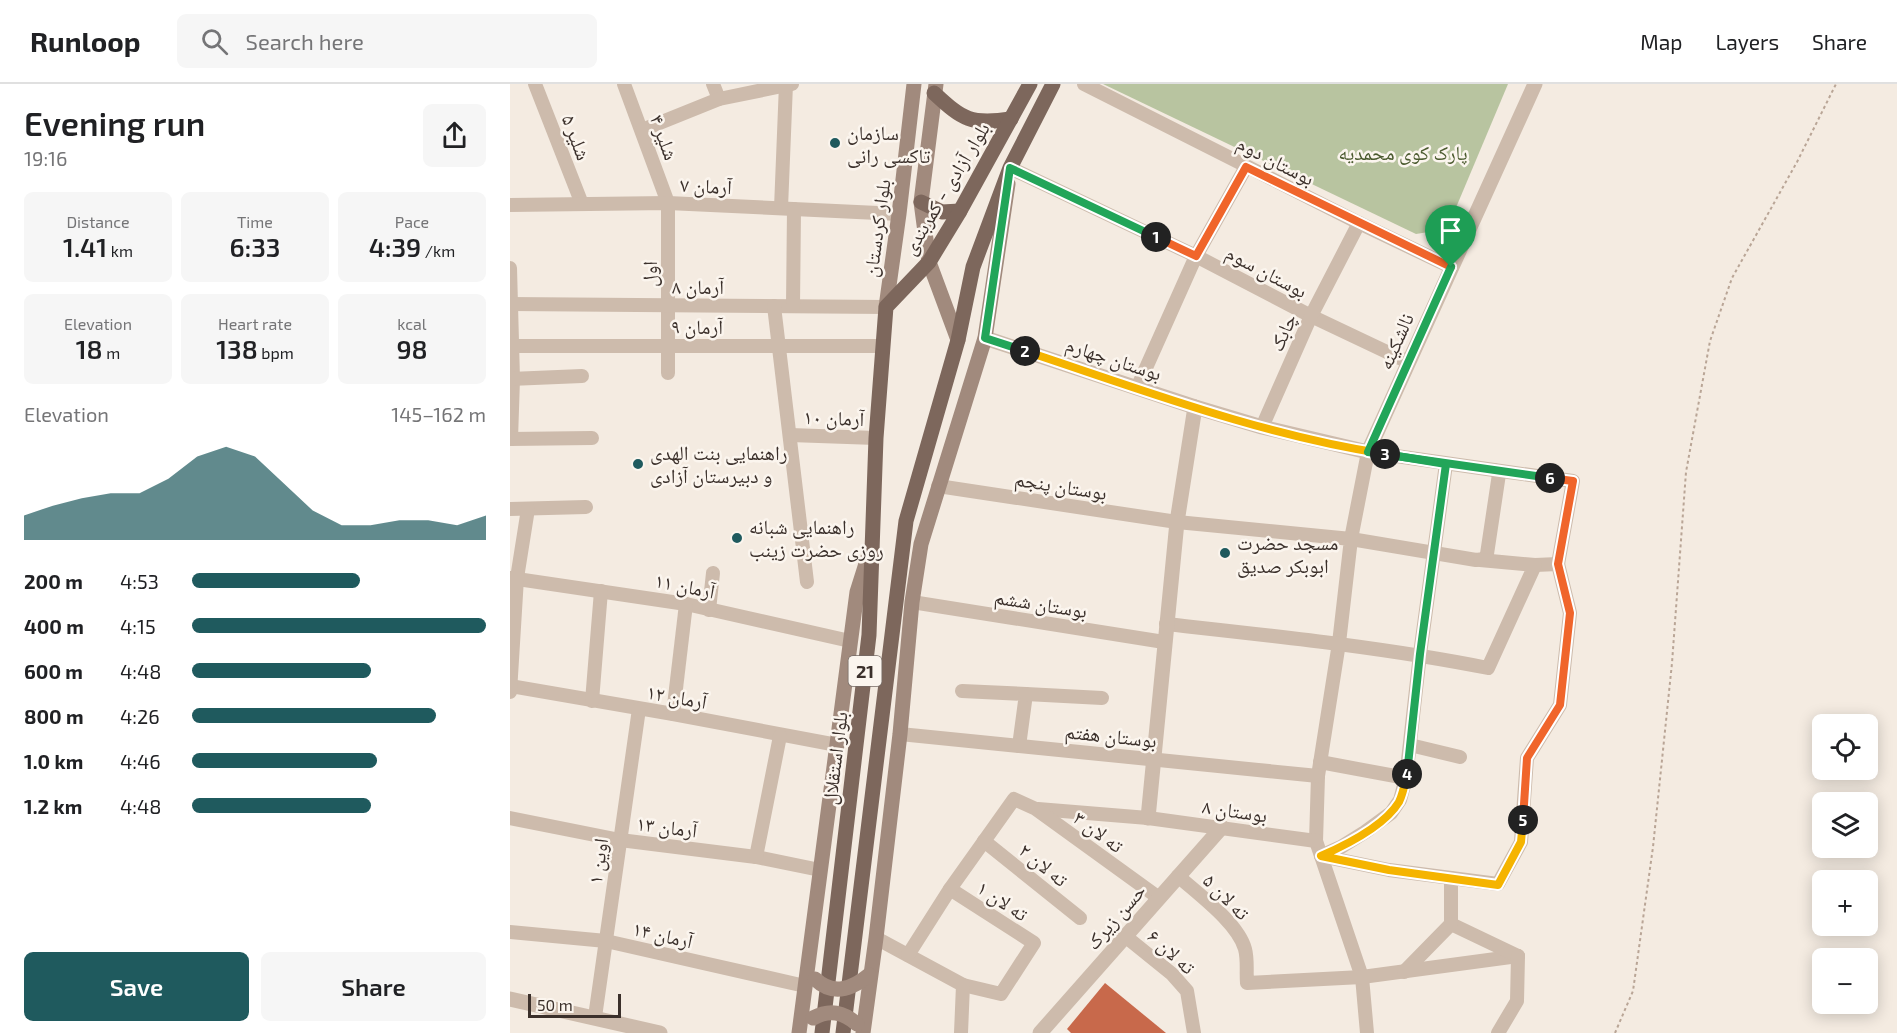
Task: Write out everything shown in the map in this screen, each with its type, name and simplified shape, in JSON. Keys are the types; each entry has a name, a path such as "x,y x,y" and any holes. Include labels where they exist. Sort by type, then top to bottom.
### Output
{"main road":[{"name":"بلوار کردستان","path":"886,306 915,84"},
{"name":"بلوار آزادی - کمربندی","path":"886,306 929,262 1030,84"},
{"name":"21","path":"843,1033 906,521 958,340 973,267 1010,168 1053,84"},
{"name":"بلوار کردستان","path":"935,88 921,202 929,262 958,340"},
{"path":"935,88 956,113 971,120 988,122 1011,119"},
{"path":"799,1030 822,1013 840,1013 860,1030 876,938 900,734 912,602 921,544 985,338 1010,168"},
{"path":"921,202 942,212 960,211"},
{"name":"بلوار استقلال","path":"822,1033 869,635 876,438 886,306"},
{"path":"799,1030 810,983 808,963 857,592 872,545"},
{"path":"810,983 842,990 852,987 871,973"}],"street":[{"name":"شلیر ۵","path":"535,84 582,204"},
{"name":"شلیر ۴","path":"624,84 668,203"},
{"path":"713,84 719,99"},
{"path":"786,84 787,209 793,306"},
{"path":"642,130 719,99 792,84"},
{"name":"بوستان دوم","path":"1084,84 1246,167 1451,267"},
{"name":"نالشکینه","path":"1368,452 1534,84"},
{"path":"1137,388 1196,256 1246,167"},
{"name":"بوستان سوم","path":"1010,168 1196,256 1311,316 1408,362"},
{"name":"آرمان ۷","path":"510,205 668,203 899,214"},
{"name":"اول","path":"668,203 668,373"},
{"name":"چابک","path":"1262,427 1311,316 1359,223"},
{"path":"510,267 512,346 510,439 592,438"},
{"name":"آرمان ۸","path":"510,304 886,306"},
{"path":"774,306 807,582"},
{"name":"بوستان چهارم","path":"985,338 1262,427 1368,452"},
{"name":"آرمان ۹","path":"512,346 882,346"},
{"path":"512,379 582,376"},
{"path":"1149,818 1177,522 1195,407"},
{"name":"آرمان ۱۰","path":"790,435 876,438"},
{"path":"1321,856 1389,870 1498,885 1521,842 1527,758 1560,705 1570,613 1558,564 1573,481 1368,452 1351,539 1339,643 1319,769 1316,841 1321,856 1362,977 1367,1033"},
{"path":"1321,856 1349,842 1391,813 1400,800 1406,778 1446,464"},
{"path":"1480,560 1486,557 1488,551 1498,474 1494,470"},
{"name":"بوستان پنجم","path":"938,486 1177,522 1351,539 1480,560 1535,565 1558,564"},
{"path":"510,510 586,507"},
{"path":"510,692 513,578 528,509"},
{"path":"1166,624 1420,654 1488,668 1535,565"},
{"path":"709,610 713,573"},
{"name":"آرمان ۱۱","path":"513,578 686,604 850,640"},
{"path":"592,701 601,591"},
{"name":"بوستان ششم","path":"912,602 1164,642"},
{"path":"673,714 686,604"},
{"name":"آرمان ۱۲","path":"510,686 837,745"},
{"path":"962,691 1102,698"},
{"path":"1019,746 1026,694"},
{"name":"اوین ۱","path":"595,1017 639,709"},
{"name":"بوستان هفتم","path":"900,734 1154,759 1319,769 1406,778"},
{"path":"756,857 780,736"},
{"path":"1410,745 1460,757"},
{"name":"ته لان ۳","path":"984,841 1014,800 1036,809 1159,898"},
{"name":"بوستان ۸","path":"1036,809 1149,818 1316,841"},
{"name":"آرمان ۱۳","path":"510,818 620,840 756,857 820,870"},
{"name":"حسن زیرک","path":"1040,1033 1221,827"},
{"path":"908,955 984,841"},
{"name":"ته لان ۲","path":"984,841 1080,918"},
{"name":"ته لان ۵","path":"1178,876 1232,926 1242,939 1246,952 1246,983 1362,977"},
{"path":"1404,972 1450,924 1451,878"},
{"name":"ته لان ۱","path":"950,889 1034,943 1001,994 963,985"},
{"path":"1450,924 1518,956"},
{"name":"آرمان ۱۴","path":"510,932 606,941 810,983"},
{"name":"ته لان ۶","path":"1125,936 1165,967 1187,991 1194,1033"},
{"path":"876,938 963,985 961,1033"},
{"path":"1362,977 1518,956"},
{"path":"1498,1033 1517,1001 1518,956"},
{"path":"510,999 595,1017 627,1029 660,1033"}],"path":[{"path":"1615,1033 1633,991 1653,847 1672,663 1686,472 1710,341 1732,278 1797,162 1836,84"}],"green space":[{"name":"پارک کوی محمدیه","path":"1103,84 1508,84 1447,229 1416,234"}],"building":[{"path":"1105,983 1166,1033 1071,1033 1067,1029"}],"place":[{"name":"سازمان تاکسی رانی","path":"835,143"},
{"name":"راهنمایی بنت الهدی و دبیرستان آزادی","path":"638,464"},
{"name":"راهنمایی شبانه روزی حضرت زینب","path":"737,538"},
{"name":"مسجد حضرت ابوبکر صدیق","path":"1225,553"}],"route":[{"path":"1451,267 1246,167 1196,256 1010,168 985,338 1262,427 1368,452 1446,464 1406,778 1400,800 1391,813 1365,832 1321,856 1389,870 1498,885 1521,842 1527,758 1560,705 1570,613 1558,564 1573,481 1368,452 1451,267"}]}
